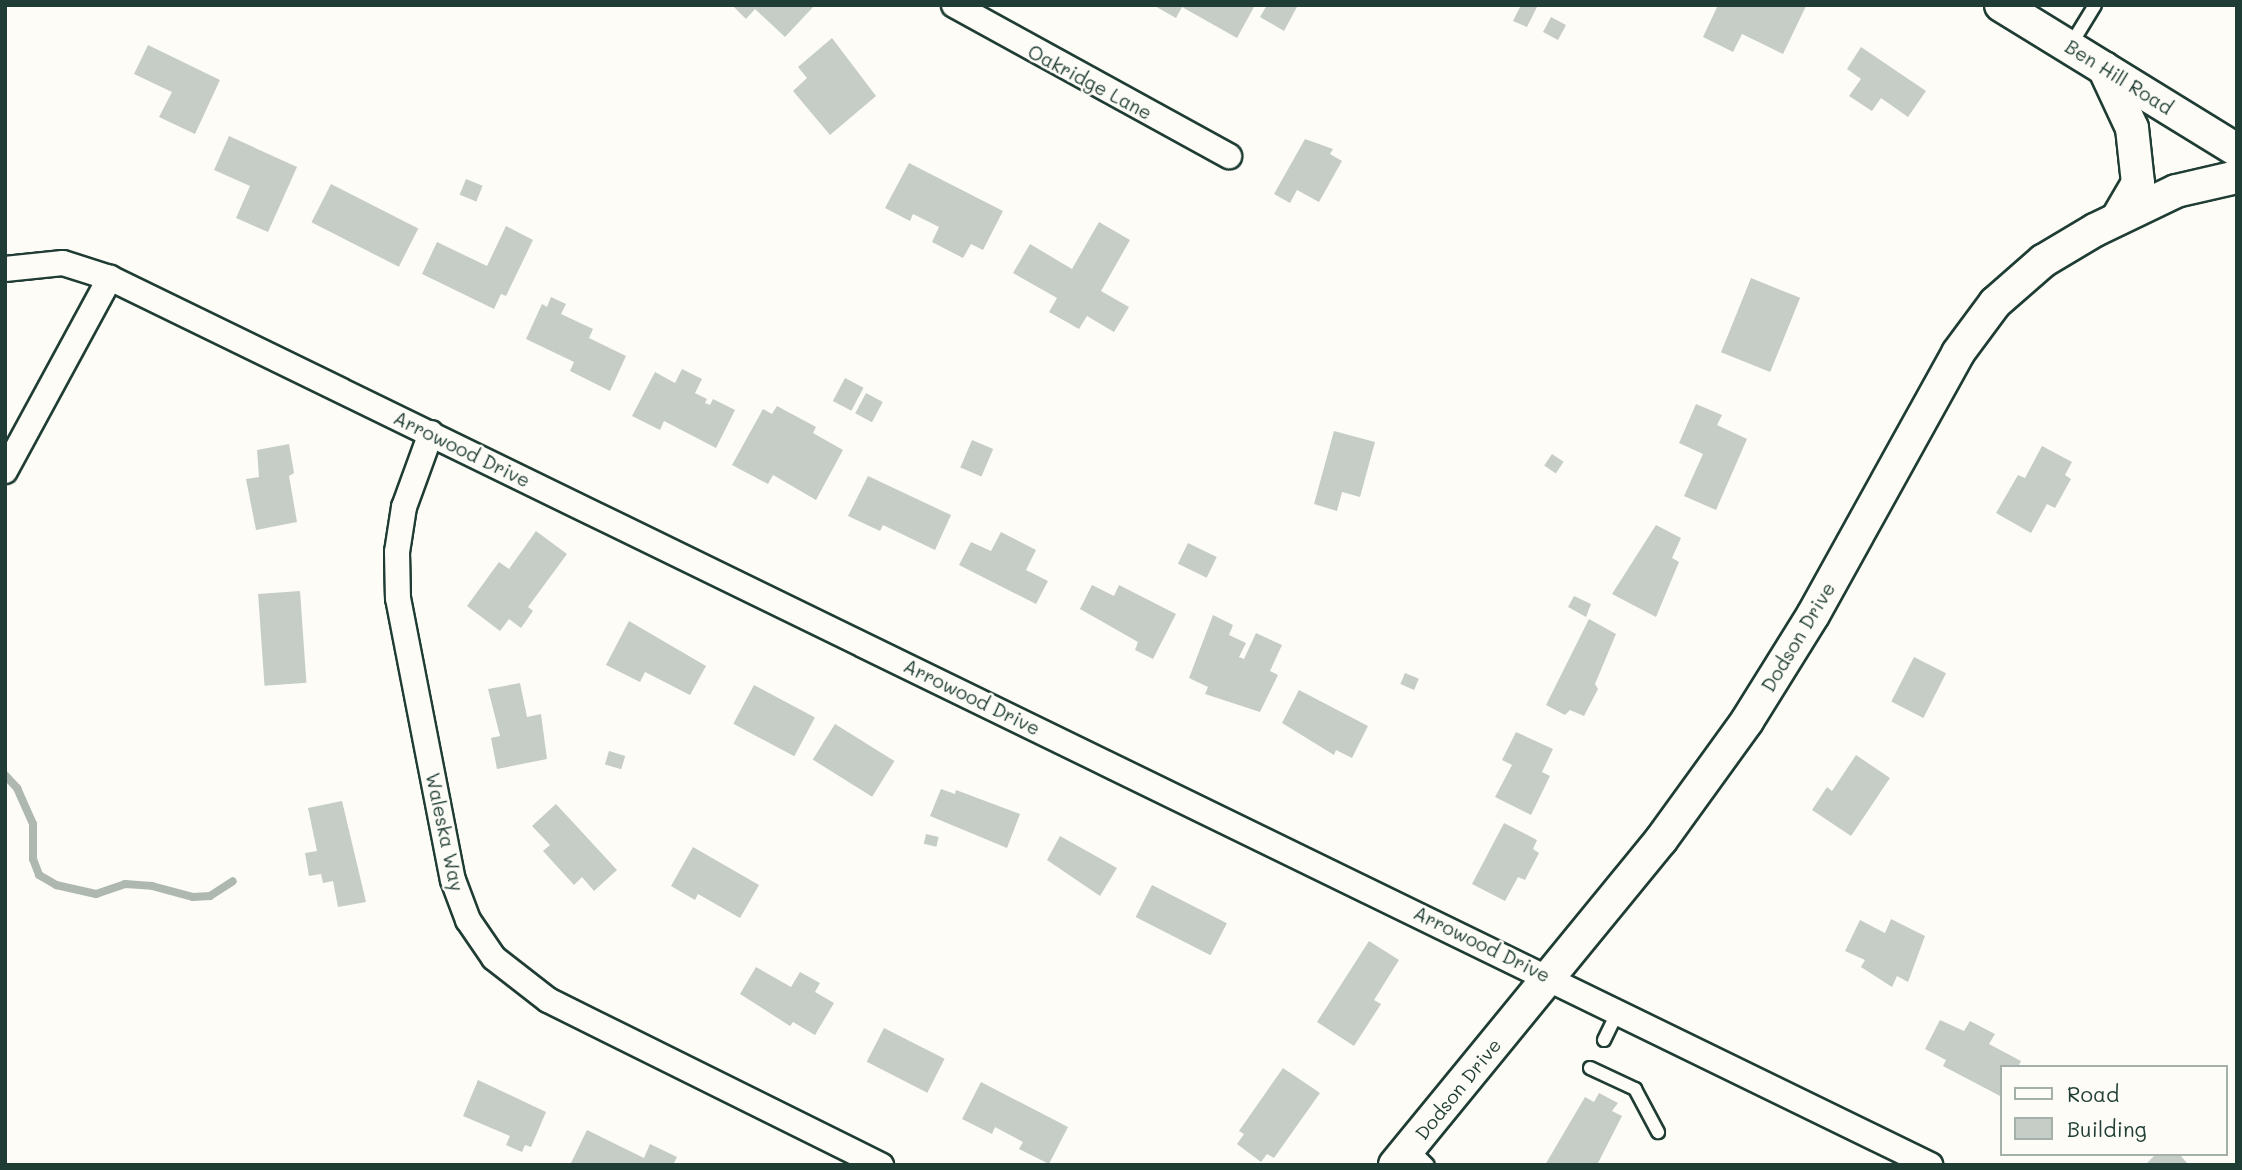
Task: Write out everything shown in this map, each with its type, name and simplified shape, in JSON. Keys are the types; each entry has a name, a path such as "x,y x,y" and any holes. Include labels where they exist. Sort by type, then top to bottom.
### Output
{"street":[{"name":"Oakridge Lane","path":"954,5 1229,156"},
{"name":"Ben Hill Road","path":"2001,5 2237,150"},
{"path":"2104,68 2132,128 2138,183 2117,219"},
{"name":"Dodson Drive","path":"1411,1159 1550,977 1661,840 1747,721 1813,615 1958,353 1995,303 2043,261 2117,219 2176,191 2237,177"},
{"name":"Arrowood Drive","path":"5,269 63,263 110,278 1550,977 1930,1165"},
{"path":"5,471 110,278"},
{"name":"Waleska Way","path":"431,433 404,508 397,552 398,598 453,880 468,920 494,958 548,1000 881,1165"}],"lane":[{"path":"2070,46 2095,5"},
{"path":"1604,1040 1618,1011"},
{"path":"1590,1068 1635,1089 1658,1132"}],"building":[{"path":"732,5 815,5 785,37 755,9 746,19"},
{"path":"1153,5 1254,7 1237,38 1182,7 1176,18"},
{"path":"1267,5 1298,5 1284,31 1260,17"},
{"path":"1521,5 1538,5 1527,27 1513,21"},
{"path":"1718,5 1806,6 1783,54 1742,34 1733,52 1703,37"},
{"path":"1551,17 1566,25 1558,40 1543,32"},
{"path":"832,38 876,96 830,135 793,91 807,78 798,67"},
{"path":"148,45 220,80 195,134 159,117 172,92 134,74"},
{"path":"1861,47 1926,91 1908,117 1881,98 1872,111 1849,96 1861,79 1847,69"},
{"path":"229,136 297,167 268,232 236,218 250,186 214,170"},
{"path":"1305,139 1333,149 1330,154 1342,161 1319,202 1297,190 1290,203 1274,194"},
{"path":"909,163 1003,211 983,250 971,244 963,258 932,242 939,227 913,214 910,221 885,208"},
{"path":"466,179 483,186 476,202 460,195"},
{"path":"331,184 418,228 399,267 311,222"},
{"path":"1099,222 1130,240 1101,291 1129,307 1114,332 1087,316 1079,329 1049,312 1057,298 1013,273 1030,244 1072,269"},
{"path":"506,226 533,240 506,296 501,294 494,309 422,274 437,242 487,266"},
{"path":"1751,278 1800,298 1770,372 1721,352"},
{"path":"551,297 566,304 561,314 593,329 589,338 626,356 610,391 570,371 574,362 526,339 542,304 547,307"},
{"path":"682,369 702,379 695,393 707,399 705,403 710,405 713,399 735,410 716,448 664,421 660,430 632,416 655,372 675,383"},
{"path":"845,378 864,388 851,411 833,401"},
{"path":"866,393 883,402 872,422 855,413"},
{"path":"1696,404 1722,415 1717,425 1747,439 1716,510 1684,496 1703,454 1679,443"},
{"path":"777,406 816,427 813,433 843,450 816,500 773,475 768,484 732,465 763,409 772,414"},
{"path":"1334,431 1375,442 1360,497 1342,492 1337,511 1314,504"},
{"path":"972,440 993,449 981,477 960,468"},
{"path":"289,444 294,473 289,476 297,522 256,530 246,479 259,477 257,450"},
{"path":"2042,446 2072,462 2065,475 2071,479 2055,508 2047,504 2031,533 1996,513 2018,475 2025,478"},
{"path":"1552,454 1564,462 1556,473 1544,466"},
{"path":"868,476 951,515 935,550 883,525 880,531 848,516"},
{"path":"1656,525 1681,538 1672,558 1679,562 1656,617 1612,594"},
{"path":"536,531 567,554 528,607 533,611 521,628 509,619 500,631 467,606 499,562 509,569"},
{"path":"1001,532 1036,550 1026,570 1048,581 1036,604 959,565 971,542 991,551"},
{"path":"1188,543 1217,557 1207,578 1178,564"},
{"path":"1092,585 1114,596 1119,585 1176,614 1153,659 1135,650 1138,642 1080,609"},
{"path":"300,591 306,683 265,686 258,594"},
{"path":"1574,596 1591,604 1586,617 1568,607"},
{"path":"1213,615 1233,625 1229,635 1246,643 1239,657 1244,659 1256,633 1282,645 1270,671 1278,675 1260,712 1205,694 1208,687 1189,678"},
{"path":"1589,619 1616,634 1595,684 1598,689 1584,716 1570,710 1565,715 1546,705"},
{"path":"629,621 706,666 690,695 645,672 640,682 606,665"},
{"path":"1914,657 1946,673 1923,718 1891,702"},
{"path":"1405,673 1419,679 1414,690 1400,684"},
{"path":"520,683 527,717 541,714 547,759 497,769 491,738 500,736 488,689"},
{"path":"754,685 815,717 794,756 733,724"},
{"path":"1299,690 1368,726 1352,758 1336,750 1334,755 1282,723"},
{"path":"835,724 894,761 872,797 813,760"},
{"path":"1516,732 1553,749 1542,772 1550,776 1531,815 1495,797 1512,765 1502,760"},
{"path":"609,751 625,756 621,769 605,764"},
{"path":"1856,755 1890,778 1851,836 1812,810 1827,787 1832,791"},
{"path":"941,789 955,794 956,790 1020,814 1007,848 930,816"},
{"path":"342,801 366,902 338,907 333,881 323,883 321,874 309,876 305,853 317,851 308,808"},
{"path":"556,804 617,870 594,891 582,877 574,885 543,851 550,845 532,826"},
{"path":"1504,823 1537,840 1533,849 1539,853 1525,880 1518,877 1505,901 1472,884"},
{"path":"926,834 939,837 936,847 924,844"},
{"path":"1060,836 1117,868 1100,896 1047,860"},
{"path":"693,847 759,885 740,918 698,894 695,900 671,886"},
{"path":"1152,885 1227,923 1211,955 1136,917"},
{"path":"1891,919 1925,936 1908,982 1897,976 1892,987 1861,967 1865,960 1845,951 1860,920 1885,933"},
{"path":"1369,941 1399,960 1374,1000 1381,1004 1354,1046 1317,1022"},
{"path":"756,967 791,987 800,972 820,983 815,992 834,1003 815,1035 793,1022 790,1026 740,994"},
{"path":"1940,1020 1964,1031 1970,1021 1995,1034 1989,1044 2021,1061 2019,1065 2000,1065 2000,1096 1943,1066 1946,1060 1925,1049"},
{"path":"884,1028 945,1059 927,1093 867,1062"},
{"path":"1283,1068 1320,1093 1274,1158 1267,1154 1261,1162 1237,1144 1244,1134 1239,1131"},
{"path":"478,1080 546,1112 531,1147 525,1145 522,1152 506,1145 510,1136 463,1116"},
{"path":"981,1082 1068,1127 1049,1164 1019,1149 1023,1142 995,1127 992,1134 962,1119"},
{"path":"1599,1093 1618,1103 1612,1111 1622,1116 1597,1165 1545,1165 1585,1097 1594,1102"},
{"path":"587,1130 644,1158 650,1144 677,1157 673,1165 570,1165"},
{"path":"2154,1156 2181,1156 2189,1165 2145,1165"}],"waterway":[{"path":"5,775 17,788 33,824 33,859 39,875 56,885 96,894 125,884 152,886 193,897 210,896 233,881"}]}
